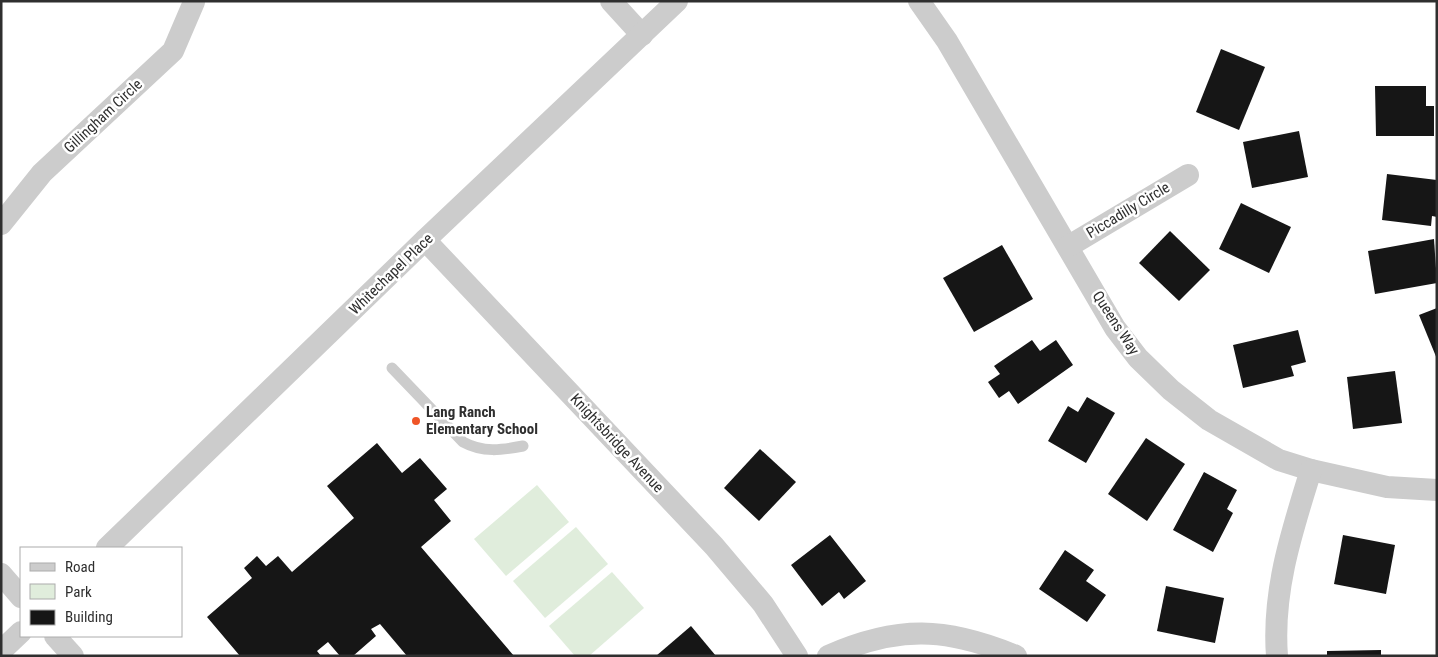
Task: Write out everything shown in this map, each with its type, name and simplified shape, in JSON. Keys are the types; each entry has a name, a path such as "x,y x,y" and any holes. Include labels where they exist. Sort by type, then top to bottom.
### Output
{"street":[{"path":"611,1 642,35"},
{"name":"Whitechapel Place","path":"108,547 425,240 677,1"},
{"name":"Queens Way","path":"919,1 946,41 1069,246 1115,328 1138,358 1171,390 1209,420 1279,460 1311,470 1387,487 1437,490"},
{"name":"Gillingham Circle","path":"1,224 42,173 173,51 194,2"},
{"name":"Piccadilly Circle","path":"1069,246 1188,175"},
{"name":"Knightsbridge Avenue","path":"425,240 714,546 763,604 797,656"},
{"path":"1277,656 1275,630 1284,554 1311,470"},
{"path":"1,574 20,596"},
{"path":"1,650 20,633"},
{"path":"828,656 894,634 937,633 980,641 1016,656"},
{"path":"56,637 72,656"}],"lane":[{"path":"392,368 463,442 477,449 504,450 523,446"}],"green space":[{"path":"537,485 569,522 506,576 474,539"},
{"path":"576,527 608,564 545,618 513,581"},
{"path":"612,572 644,608 589,656 575,656 549,626"}],"building":[{"path":"1221,49 1265,67 1239,130 1196,112"},
{"path":"1375,86 1426,86 1426,106 1434,106 1434,136 1376,136"},
{"path":"1299,131 1308,177 1252,188 1243,142"},
{"path":"1387,174 1437,180 1437,217 1432,216 1431,226 1382,220"},
{"path":"1241,203 1291,227 1269,273 1219,249"},
{"path":"1170,231 1210,270 1179,301 1139,263"},
{"path":"1434,239 1437,283 1375,294 1368,251"},
{"path":"1002,245 1033,299 974,332 943,278"},
{"path":"1437,308 1437,359 1419,315"},
{"path":"1298,330 1306,362 1291,366 1294,376 1243,388 1233,345"},
{"path":"1032,340 1040,351 1056,340 1073,365 1018,404 1009,391 999,398 988,382 1000,374 994,366"},
{"path":"1395,371 1402,423 1353,429 1347,377"},
{"path":"1087,397 1115,413 1086,463 1048,441 1068,406 1078,412"},
{"path":"1146,438 1185,464 1147,521 1108,494"},
{"path":"377,443 402,473 420,458 447,489 434,500 451,521 421,547 514,656 407,656 380,624 371,629 376,636 353,656 340,656 328,642 317,651 321,656 240,656 207,617 252,578 244,568 257,556 266,566 278,556 292,572 354,518 327,486"},
{"path":"760,449 796,482 759,521 724,488"},
{"path":"1204,472 1237,490 1227,509 1233,513 1213,552 1173,530"},
{"path":"830,535 866,581 844,599 839,592 822,606 791,565"},
{"path":"1343,535 1395,545 1386,594 1334,584"},
{"path":"1065,550 1094,570 1086,581 1106,595 1087,622 1039,589"},
{"path":"1166,586 1224,598 1215,643 1157,631"},
{"path":"691,626 716,656 656,656"},
{"path":"1381,650 1381,656 1327,656 1327,651"}],"place":[{"name":"Lang Ranch Elementary School","path":"416,421"}]}
